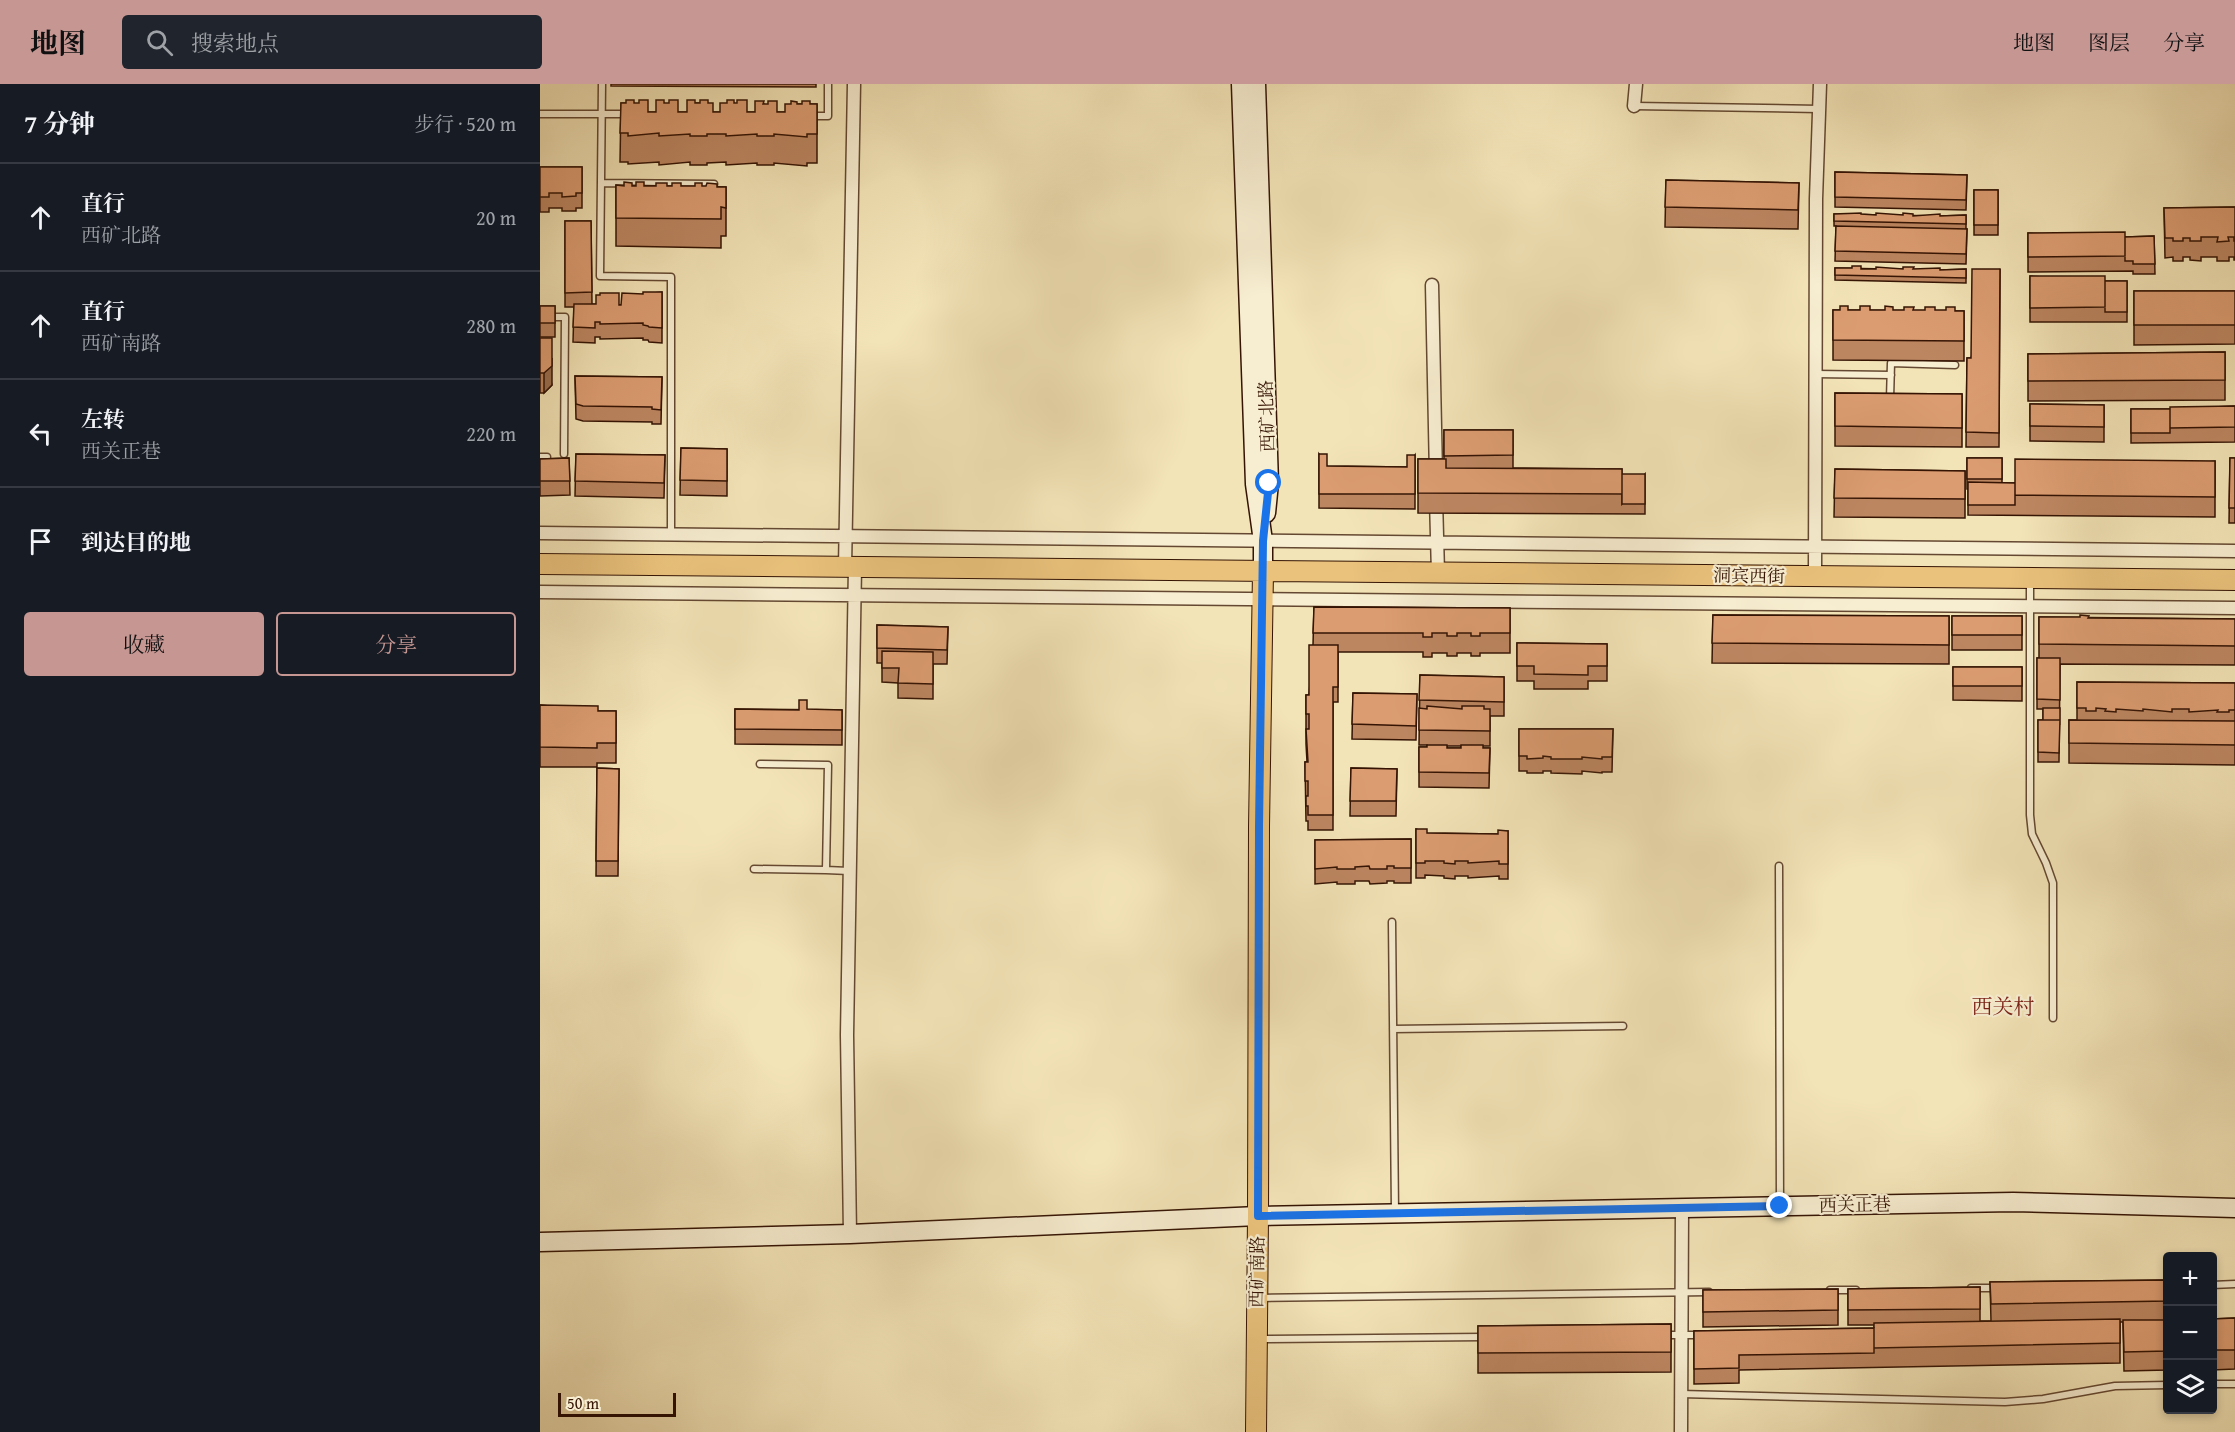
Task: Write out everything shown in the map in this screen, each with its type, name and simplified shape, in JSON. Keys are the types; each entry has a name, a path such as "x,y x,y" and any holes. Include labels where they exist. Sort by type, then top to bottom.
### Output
{"main road":[{"name":"洞宾西街","path":"540,564 2235,580"},
{"name":"西矿南路","path":"1256,1432 1259,827 1263,571"}],"street":[{"path":"850,1234 847,1035 855,597 846,536 854,84"},
{"name":"西矿北路","path":"1241,84 1255,484 1263,541"},
{"name":"西矿北路","path":"1256,84 1269,483 1263,541"},
{"path":"1634,106 1635,84"},
{"path":"1815,577 1816,199 1820,84"},
{"path":"1432,285 1438,573"},
{"path":"540,533 2235,551"},
{"path":"1263,541 1263,571"},
{"path":"540,592 855,597 1263,598 2235,608"},
{"name":"西关正巷","path":"540,1242 850,1234 1258,1216 1395,1213 2013,1202 2235,1208"},
{"path":"1681,1432 1682,1208"}],"lane":[{"path":"602,84 600,276 670,277 671,534"},
{"path":"804,116 828,116 828,84"},
{"path":"1634,106 1819,110"},
{"path":"540,114 638,115"},
{"path":"601,183 716,184"},
{"path":"540,316 565,317 564,454"},
{"path":"1902,399 1890,399 1891,363 1955,365"},
{"path":"1815,374 1891,375"},
{"path":"2030,579 2030,815 2032,834 2053,883 2053,1018"},
{"path":"760,764 828,765 826,870"},
{"path":"1779,866 1780,1206"},
{"path":"754,869 849,871"},
{"path":"1392,922 1395,1213"},
{"path":"1393,1029 1623,1026"},
{"path":"2217,1285 2235,1284"},
{"path":"1966,1288 2002,1288"},
{"path":"1824,1290 1860,1290"},
{"path":"1257,1298 1718,1292"},
{"path":"1658,1335 1705,1334"},
{"path":"1256,1340 1493,1337"},
{"path":"1681,1394 2004,1402 2043,1399 2115,1386 2163,1384"},
{"path":"2217,1384 2235,1384"}],"building":[{"path":"626,100 639,103 639,100 648,100 648,112 656,112 656,100 669,103 669,100 678,100 678,112 687,112 687,100 700,103 700,100 708,100 708,103 713,103 713,112 720,112 720,103 727,103 727,100 734,100 734,103 737,103 737,100 747,100 747,112 755,112 755,101 764,101 763,104 768,104 768,101 777,101 777,112 785,112 785,104 791,104 791,101 802,104 802,101 810,101 810,104 817,104 817,134 807,134 807,137 774,134 774,136 707,134 707,136 690,136 690,134 659,136 659,133 628,136 628,133 620,133 621,103 626,103"},
{"path":"540,167 582,167 582,193 562,197 562,193 549,193 549,197 540,197"},
{"path":"1835,172 1967,175 1966,200 1835,197"},
{"path":"1666,180 1799,183 1798,210 1665,207"},
{"path":"624,182 632,183 632,186 636,186 636,182 644,182 644,186 656,186 656,183 667,183 667,186 672,186 672,183 681,183 681,186 695,186 695,183 702,183 702,186 706,186 707,183 717,184 717,187 726,187 726,208 721,207 721,219 616,218 616,185 624,186"},
{"path":"1974,190 1998,190 1998,225 1974,225"},
{"path":"2235,207 2235,241 2234,237 2228,237 2229,241 2217,242 2218,237 2201,237 2201,241 2190,241 2190,238 2183,238 2183,241 2173,241 2173,238 2165,238 2164,208"},
{"path":"1903,213 1913,214 1913,216 1966,215 1966,224 1834,221 1834,214 1903,215"},
{"path":"565,221 591,221 592,292 565,293"},
{"path":"1836,226 1967,229 1966,254 1835,251"},
{"path":"2125,232 2125,256 2028,257 2028,233"},
{"path":"2154,236 2155,264 2133,264 2133,261 2125,261 2125,237"},
{"path":"1852,266 1861,266 1861,269 1914,267 1913,269 1966,269 1966,278 1835,275 1835,268 1852,268"},
{"path":"1972,269 2000,269 1999,433 1966,432 1967,358 1971,358"},
{"path":"2030,276 2105,276 2105,307 2030,308"},
{"path":"2105,281 2127,281 2127,312 2105,312"},
{"path":"2134,291 2235,291 2235,325 2134,325"},
{"path":"643,292 662,292 662,328 649,327 643,323 600,324 600,322 595,322 595,328 573,327 574,304 596,304 596,295 600,293 619,293 619,305 621,305 622,293 643,294"},
{"path":"540,306 555,306 555,323 540,323"},
{"path":"1840,306 1848,306 1848,310 1860,310 1860,306 1870,306 1870,310 1885,310 1885,306 1893,307 1893,310 1914,307 1913,310 1925,310 1925,307 1935,307 1935,310 1946,310 1946,307 1955,307 1955,311 1964,311 1964,341 1833,340 1833,310 1840,310"},
{"path":"540,338 552,338 552,366 544,373 540,373"},
{"path":"2225,352 2225,380 2028,381 2028,354"},
{"path":"575,376 662,377 661,410 652,409 652,407 576,404"},
{"path":"1835,393 1962,394 1962,428 1835,426"},
{"path":"2030,404 2104,405 2104,427 2030,426"},
{"path":"2235,406 2235,427 2170,428 2170,407"},
{"path":"2131,409 2170,409 2170,433 2131,433"},
{"path":"1444,430 1513,430 1513,455 1444,456"},
{"path":"681,448 727,449 727,481 680,480"},
{"path":"576,454 665,455 664,483 575,481"},
{"path":"1319,454 1327,454 1327,466 1407,467 1407,455 1415,455 1415,494 1319,494"},
{"path":"569,458 570,481 540,481 540,459"},
{"path":"1967,458 2002,458 2002,479 1967,479"},
{"path":"2230,458 2235,458 2235,508 2229,508"},
{"path":"1418,459 1446,459 1446,468 1622,469 1622,494 1418,493"},
{"path":"2015,459 2215,461 2215,497 2015,495"},
{"path":"1835,469 1965,471 1965,499 1834,498"},
{"path":"1622,474 1645,474 1645,504 1622,504"},
{"path":"1968,482 2015,483 2015,505 1968,505"},
{"path":"1314,607 1510,608 1510,633 1480,633 1480,636 1471,636 1471,633 1457,633 1457,636 1447,636 1447,633 1432,633 1432,637 1423,637 1423,633 1313,633"},
{"path":"1713,615 1949,616 1949,645 1712,643"},
{"path":"2080,615 2089,616 2088,618 2235,619 2235,646 2039,644 2039,617 2080,617"},
{"path":"1952,616 2022,616 2022,635 1952,635"},
{"path":"877,625 948,627 947,650 877,648"},
{"path":"1517,643 1607,644 1607,666 1588,666 1588,675 1534,674 1534,666 1517,666"},
{"path":"1309,645 1338,645 1338,687 1333,687 1333,815 1308,815 1308,806 1306,806 1308,781 1305,781 1305,762 1308,762 1306,729 1309,729 1309,714 1306,714 1306,695 1309,695"},
{"path":"882,651 933,652 933,684 898,683 899,668 882,668"},
{"path":"2037,658 2060,658 2060,700 2037,699"},
{"path":"1953,667 2022,667 2022,686 1953,686"},
{"path":"1420,675 1504,677 1504,702 1419,700"},
{"path":"2077,682 2235,683 2235,710 2189,712 2189,709 2172,709 2172,712 2116,709 2116,712 2096,708 2096,711 2086,711 2086,708 2077,708"},
{"path":"1353,693 1417,694 1416,726 1352,724"},
{"path":"799,700 807,700 807,709 842,710 842,730 735,729 735,709 799,710"},
{"path":"540,705 598,706 598,711 616,711 616,743 597,743 597,748 540,747"},
{"path":"1427,706 1462,709 1462,706 1484,706 1484,709 1490,709 1490,731 1419,730 1419,708 1427,709"},
{"path":"2043,708 2060,708 2060,720 2043,720"},
{"path":"2038,720 2060,720 2059,753 2038,752"},
{"path":"2069,720 2235,721 2235,745 2069,743"},
{"path":"1519,729 1613,729 1612,757 1551,759 1551,757 1543,756 1543,758 1527,759 1527,756 1519,756"},
{"path":"1427,745 1461,748 1461,745 1483,745 1483,748 1490,748 1489,773 1419,772 1419,747 1427,747"},
{"path":"597,768 619,769 618,861 596,861"},
{"path":"1351,768 1397,769 1396,801 1350,801"},
{"path":"1416,829 1427,829 1427,833 1498,834 1498,830 1508,831 1508,864 1499,864 1499,861 1468,863 1468,861 1455,861 1455,864 1444,863 1444,861 1416,863"},
{"path":"1411,839 1411,868 1387,866 1387,869 1370,869 1369,866 1355,867 1355,869 1337,869 1337,867 1315,869 1315,840"},
{"path":"2163,1280 2163,1301 1991,1304 1990,1282"},
{"path":"1980,1287 1980,1309 1848,1310 1848,1289"},
{"path":"1838,1289 1838,1310 1703,1312 1703,1290"},
{"path":"2235,1318 2235,1350 2217,1350 2217,1319"},
{"path":"2120,1319 2120,1343 1874,1348 1874,1323"},
{"path":"2123,1320 2163,1320 2163,1351 2124,1352"},
{"path":"1671,1324 1671,1352 1478,1353 1478,1326"},
{"path":"1874,1328 1874,1353 1739,1355 1739,1368 1694,1369 1694,1331"}],"district":[{"name":"西关村","path":"2003,1007"}],"route":[{"path":"1269,483 1263,541 1259,827 1258,1216 1780,1206"}]}
